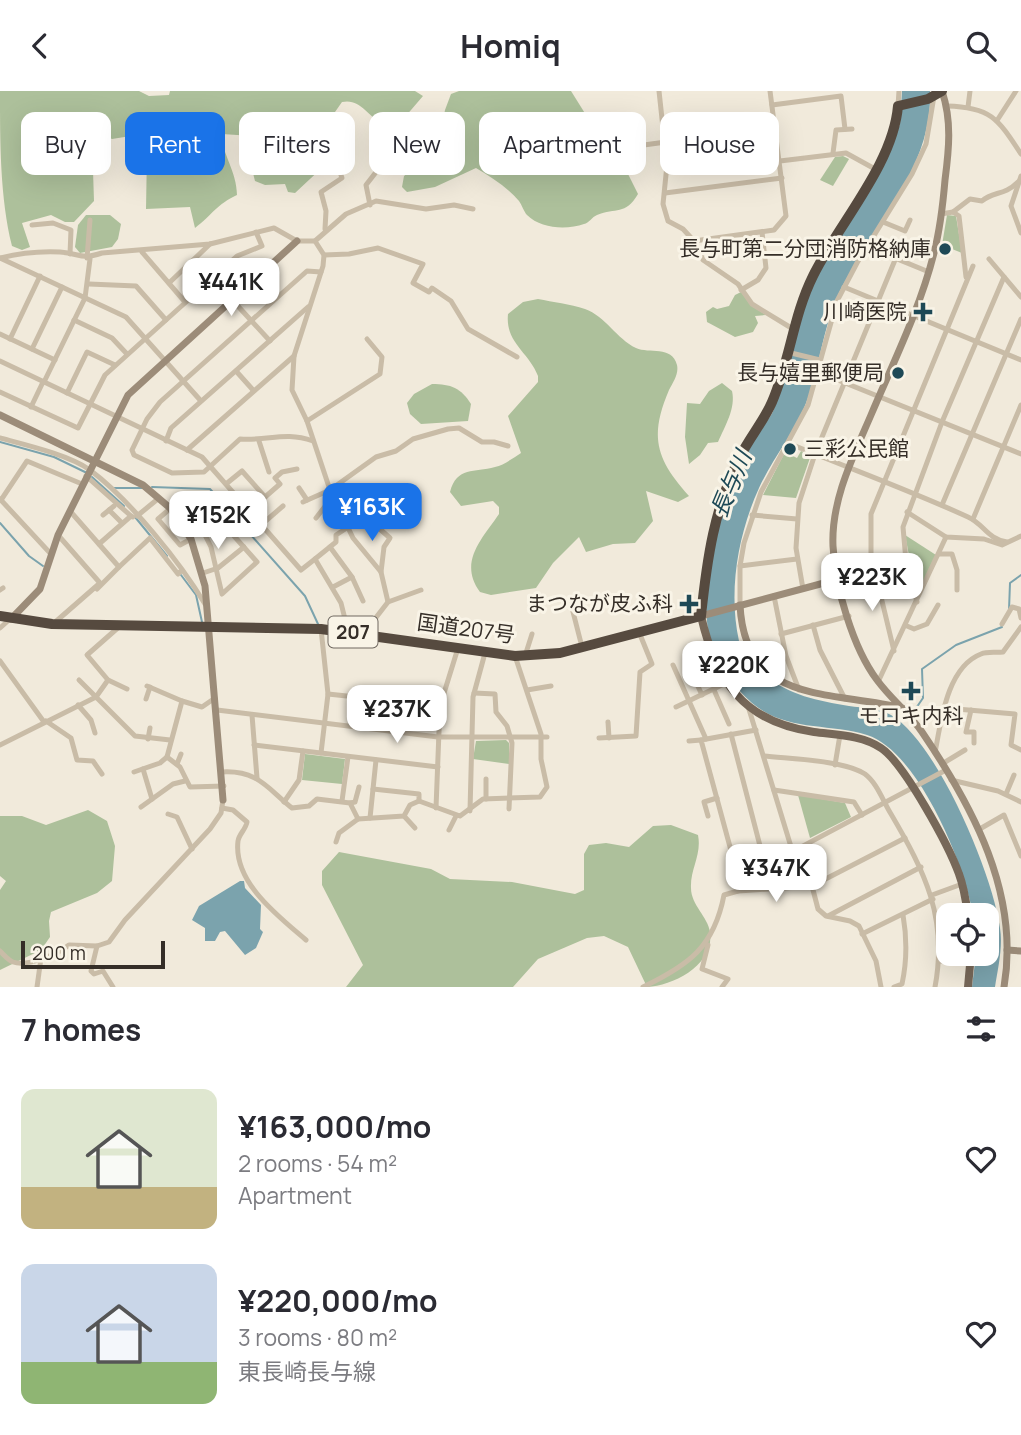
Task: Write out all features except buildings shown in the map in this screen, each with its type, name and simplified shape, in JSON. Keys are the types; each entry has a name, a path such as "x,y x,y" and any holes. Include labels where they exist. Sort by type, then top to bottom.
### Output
{"highway":[{"path":"703,615 709,548 718,509 740,456 772,403 793,329 812,278 895,130 899,106 937,94"},
{"name":"国道207号","path":"5,618 52,624 321,629 520,656 582,647 703,615"}],"main road":[{"path":"703,615 709,652 726,683 748,706 785,726 860,739 880,747 914,787 952,856 966,903"},
{"path":"968,987 970,966"}],"street":[{"path":"659,91 662,112"},
{"path":"770,91 773,112"},
{"path":"899,91 899,106"},
{"path":"968,107 971,91"},
{"path":"998,119 1016,91"},
{"path":"937,94 947,106 950,140 942,214 929,272 849,466 837,502 833,533 839,579 862,657 935,753 978,829 997,873 1003,900 1007,950 1004,987"},
{"path":"903,708 873,701 820,697 799,690 762,669 743,638 738,606 740,566 752,515 773,467 789,443 807,405 818,372 827,330 844,287 912,174 926,144 937,94"},
{"path":"772,105 841,96 849,129 836,129 833,153"},
{"path":"947,106 968,107 998,119 1021,154"},
{"path":"694,241 774,230 786,216 779,153"},
{"path":"780,161 846,153 875,169"},
{"path":"325,229 326,211 321,193 342,178 341,175"},
{"path":"370,205 366,185 374,175"},
{"path":"665,175 663,204 668,221 683,229 694,241 704,260 738,284 752,304 793,329"},
{"path":"665,193 782,178"},
{"path":"942,214 953,212 970,199 982,201 987,197 1006,193 1020,179"},
{"path":"1020,179 1012,206 1021,233"},
{"path":"315,241 325,229 346,213 379,201 426,209 454,205 473,209"},
{"path":"953,212 959,216 963,228 966,279"},
{"path":"32,407 85,298 89,284 90,220"},
{"path":"883,222 905,231 910,220"},
{"path":"32,225 53,223 71,230 70,254"},
{"path":"0,258 37,252 70,254 88,259 102,253 142,252 210,244 274,228 297,241 315,241"},
{"path":"0,392 78,428 99,384 116,365 237,256 262,246 256,232"},
{"path":"741,290 758,280 766,268 762,232"},
{"path":"0,628 5,618 40,589 58,535 128,395 297,241"},
{"path":"315,241 324,255 294,356 292,390 307,421 331,493 363,553 381,572"},
{"path":"169,282 210,244"},
{"path":"868,247 929,272"},
{"path":"324,255 349,254 378,248 423,264 413,283 429,292 432,288 451,300 468,330 517,358"},
{"path":"142,252 185,302"},
{"path":"0,258 126,317 201,401"},
{"path":"989,259 1021,297"},
{"path":"803,589 797,559 797,519 815,454 895,260"},
{"path":"894,651 874,569 869,529 871,514 911,409 973,265"},
{"path":"313,441 295,434 259,441 240,439 204,472 172,473 134,456 132,450 153,409 307,271 321,272"},
{"path":"10,339 40,276"},
{"path":"917,601 906,561 902,527 942,422 1004,277"},
{"path":"212,278 270,341"},
{"path":"89,284 136,286 166,320"},
{"path":"32,349 62,287"},
{"path":"844,287 1021,360"},
{"path":"166,441 171,428 308,307"},
{"path":"126,317 130,308"},
{"path":"942,505 1021,319"},
{"path":"74,320 112,338 127,354"},
{"path":"0,334 55,360"},
{"path":"307,421 380,374 382,357 367,339"},
{"path":"67,393 87,352 116,365"},
{"path":"788,353 819,360"},
{"path":"187,450 294,356"},
{"path":"0,361 202,457 301,571 336,542 337,535 365,516 390,538 384,548 381,572 388,602"},
{"path":"236,370 253,390"},
{"path":"818,372 1021,454"},
{"path":"755,377 763,373 781,377"},
{"path":"973,519 1021,405"},
{"path":"0,415 135,480 170,508 191,539 203,573 223,786 223,804 216,821 125,920 109,942 97,946 69,945 58,953 20,964 10,961 0,951"},
{"path":"316,518 331,493 376,457 396,451 413,439 459,428 482,442 508,446"},
{"path":"0,438 52,453 88,473 109,489 181,571 207,608"},
{"path":"259,441 259,457 269,472"},
{"path":"789,443 973,519 988,536 1007,542"},
{"path":"50,553 0,500 27,461 82,484"},
{"path":"249,511 280,484 275,478 282,472 298,469"},
{"path":"226,484 242,471 265,497"},
{"path":"88,473 134,516"},
{"path":"299,488 305,501 331,493"},
{"path":"99,544 122,523 159,498"},
{"path":"188,501 211,547 222,594 257,562 203,501 188,501 179,501 158,519 180,545 191,539"},
{"path":"261,525 283,506"},
{"path":"103,515 112,508 122,523"},
{"path":"69,511 119,567"},
{"path":"907,512 946,537 984,539 1002,545 1021,536"},
{"path":"752,515 797,519"},
{"path":"52,624 100,583 58,535"},
{"path":"878,681 907,626 946,537"},
{"path":"94,592 150,538 178,575 181,571"},
{"path":"203,573 218,568 244,547"},
{"path":"330,547 352,577 363,601"},
{"path":"939,554 952,554 957,571 957,590"},
{"path":"315,559 341,603 348,631"},
{"path":"740,566 797,559"},
{"path":"703,615 906,561"},
{"path":"333,587 352,577"},
{"path":"364,633 388,602 421,590"},
{"path":"774,596 781,634 799,690"},
{"path":"582,647 572,607 584,602"},
{"path":"907,626 914,629 926,624 938,605"},
{"path":"1002,624 1011,608 1019,609 1021,618"},
{"path":"781,634 849,616"},
{"path":"813,625 820,650 845,699"},
{"path":"120,626 87,655 108,680 127,689"},
{"path":"935,753 954,682 970,659 984,652 1003,652 1021,627"},
{"path":"321,629 328,694 321,753"},
{"path":"599,738 636,736 640,672 652,664 639,632"},
{"path":"404,816 411,805 419,801 456,815 470,811 486,799 537,798 546,792 544,737 527,690 520,656 533,634"},
{"path":"1014,639 1021,646"},
{"path":"436,808 440,706 458,648"},
{"path":"470,811 474,694 485,653"},
{"path":"0,661 45,722 71,739 77,760 93,761 102,774"},
{"path":"673,665 704,739 739,880 738,891"},
{"path":"689,667 702,695"},
{"path":"79,680 113,711 129,731 148,740 170,740"},
{"path":"0,745 96,697 108,680"},
{"path":"676,707 726,683"},
{"path":"527,690 551,686"},
{"path":"146,699 149,687 201,706 215,698"},
{"path":"714,690 729,724"},
{"path":"328,694 440,706"},
{"path":"474,694 495,694 496,712 507,726 510,738 509,809"},
{"path":"167,757 182,701"},
{"path":"78,705 91,720 95,733"},
{"path":"748,706 792,850 812,886 818,909 826,916 850,921 859,926 879,968 881,987"},
{"path":"945,708 1015,714 1011,745 1021,750"},
{"path":"217,710 438,737 544,737"},
{"path":"971,710 966,732 974,732 974,743"},
{"path":"252,715 257,778"},
{"path":"608,722 609,738"},
{"path":"148,740 150,728"},
{"path":"688,741 756,730"},
{"path":"730,734 765,865"},
{"path":"835,765 840,735"},
{"path":"254,745 438,767"},
{"path":"739,880 914,787 943,769 965,750"},
{"path":"284,802 299,779 303,751"},
{"path":"177,764 181,754"},
{"path":"764,756 835,765 864,773 874,783 921,867 933,897 936,924"},
{"path":"167,757 177,764 185,781 194,788 223,786"},
{"path":"134,772 167,757"},
{"path":"342,801 348,757"},
{"path":"370,818 376,760"},
{"path":"143,769 152,799"},
{"path":"222,772 235,772 257,778 292,808 309,806 317,799 355,802 359,787"},
{"path":"1006,794 1014,775"},
{"path":"486,779 486,799"},
{"path":"951,780 1006,794 1021,802"},
{"path":"141,807 173,784 185,781"},
{"path":"373,789 419,794 419,801"},
{"path":"774,790 854,802 862,815"},
{"path":"708,816 704,802 717,798"},
{"path":"350,803 358,819"},
{"path":"223,804 247,822 238,844 243,876 269,907 306,940"},
{"path":"288,818 292,808"},
{"path":"167,814 177,817 192,849"},
{"path":"449,830 456,815"},
{"path":"978,829 1004,815 1021,856"},
{"path":"336,842 339,833 358,819 404,816"},
{"path":"404,816 415,828"},
{"path":"1014,834 1021,830"},
{"path":"643,987 697,954 720,918 724,895 738,891 812,886 905,838"},
{"path":"826,916 921,867"},
{"path":"862,934 962,884"},
{"path":"894,987 902,984 906,968 903,915"},
{"path":"711,935 701,965 711,974 728,979 722,987"},
{"path":"97,946 91,971 94,974 108,974 113,987"},
{"path":"1007,950 1021,951"},
{"path":"37,987 41,958"},
{"path":"935,987 939,966"}],"green space":[{"path":"0,91 139,91 149,96 169,95 170,91 415,91 423,96 409,112 369,114 359,105 348,101 342,102 335,112 239,112 239,135 225,134 225,112 125,112 125,137 112,139 111,112 21,112 21,175 93,175 94,201 74,222 65,222 51,215 22,223 30,247 22,250 12,246 8,228 1,150"},
{"path":"459,91 571,91 584,112 479,112 479,170 476,168 465,173 465,112 445,112 451,94"},
{"path":"225,150 237,195 219,206 195,228 190,207 146,209 147,175 225,175"},
{"path":"843,156 849,159 833,186 820,180 835,157"},
{"path":"254,175 314,175 295,193 288,192 285,184 265,185 255,181"},
{"path":"461,175 435,187 407,192 402,187 404,176"},
{"path":"487,175 628,175 638,194 624,208 597,215 584,224 570,227 547,226 526,214 519,201"},
{"path":"86,215 110,215 121,224 118,239 112,247 80,253 75,247 78,225"},
{"path":"947,215 956,216 962,253 942,245"},
{"path":"741,292 752,306 766,315 755,316 758,323 753,332 735,337 707,322 706,312 713,307 717,309 729,306 735,295"},
{"path":"538,299 592,312 629,344 641,350 665,352 674,359 677,372 659,421 659,447 669,470 689,496 678,502 646,491 653,521 635,543 613,544 586,552 579,537 553,563 536,588 491,595 480,592 471,571 475,551 499,514 499,507 493,501 461,506 450,492 462,474 498,466 521,453 508,416 538,382 538,376 510,333 508,314 523,302"},
{"path":"722,383 732,391 733,397 727,423 718,442 708,443 700,455 689,464 685,437 687,403 700,404 709,391"},
{"path":"432,384 450,386 463,394 471,404 468,421 421,424 410,414 407,403 414,394"},
{"path":"801,451 811,455 796,498 763,495 785,452 797,458"},
{"path":"905,535 936,555 920,591 916,591"},
{"path":"506,740 509,743 509,764 473,759 476,741"},
{"path":"305,754 345,759 342,784 302,780"},
{"path":"798,795 845,803 851,817 810,838"},
{"path":"88,810 107,821 115,846 112,881 97,893 51,912 50,937 41,950 0,970 0,890 6,881 0,876 0,816 22,816 46,825"},
{"path":"671,825 698,835 698,849 691,881 692,894 710,932 710,944 706,954 691,971 680,978 647,987 628,947 604,936 587,938 538,959 513,987 346,987 363,965 322,885 322,871 339,852 431,869 450,879 512,882 575,894 584,890 584,854 589,845 606,843 629,847 653,826"}],"water":[{"path":"902,91 930,91 929,118 913,169 843,285 827,326 803,410 765,477 745,524 735,583 736,622 740,646 745,656 774,682 815,699 886,713 909,730 927,753 960,812 987,876 994,903 970,903 960,868 936,812 904,763 886,745 867,735 793,723 765,712 745,697 727,676 714,652 707,625 710,562 726,500 752,443 774,409 801,313 819,270 892,146 900,124"},
{"path":"244,881 245,888 261,905 260,929 263,932 256,948 245,955 225,931 220,932 215,941 205,941 205,928 192,920 199,906"},
{"path":"999,923 1001,943 999,963"},
{"path":"975,966 998,966 995,987 972,987"}],"waterway":[{"path":"0,442 54,457 87,473"},
{"path":"92,477 124,506"},
{"path":"152,487 210,489 305,596 318,624"},
{"path":"113,488 143,488"},
{"path":"135,517 167,556"},
{"path":"0,523 29,556 43,566"},
{"path":"181,575 196,595 202,622"},
{"path":"1009,610 1010,583 1021,575"},
{"path":"912,714 923,698 922,669 956,645 1002,627"}],"place":[{"name":"長与町第二分団消防格納庫","path":"945,249"},
{"name":"川崎医院","path":"923,312"},
{"name":"長与嬉里郵便局","path":"898,373"},
{"name":"三彩公民館","path":"790,449"},
{"name":"まつなが皮ふ科","path":"689,604"},
{"name":"モロキ内科","path":"911,691"}],"water label":[{"name":"長与川","path":"731,484"}]}
